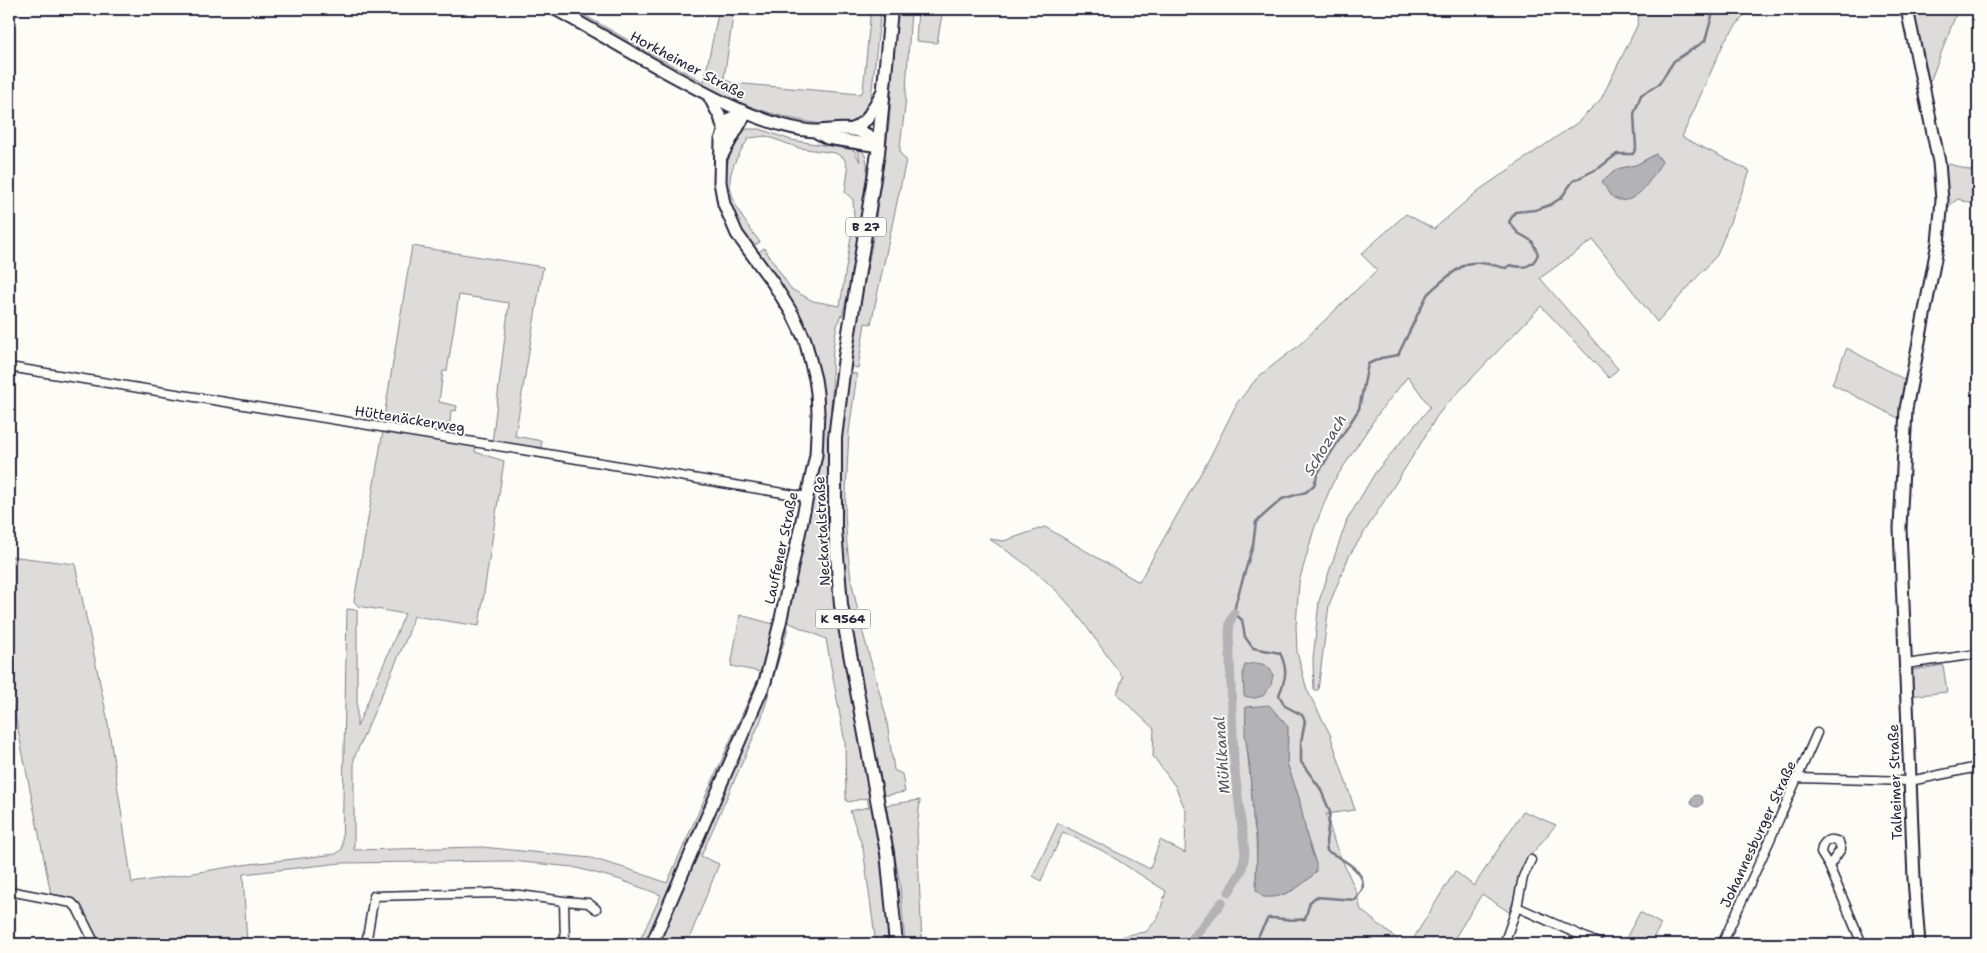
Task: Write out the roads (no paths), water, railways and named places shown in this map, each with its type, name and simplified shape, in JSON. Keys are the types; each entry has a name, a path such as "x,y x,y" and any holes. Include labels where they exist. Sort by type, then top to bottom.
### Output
{"main road":[{"name":"B 27","path":"878,146 891,9"},
{"name":"Neckartalstraße","path":"878,146 844,357 835,438 835,530 841,605 887,853 896,944"}],"street":[{"name":"Horkheimer Straße","path":"555,9 708,95 746,113 772,122 814,131 852,130 869,134 878,146"},
{"name":"Talheimer Straße","path":"1907,9 1939,162 1942,200 1938,243 1906,409 1900,528 1914,879 1919,944"},
{"path":"852,130 861,125 870,116 884,88"},
{"path":"708,95 720,116 724,130"},
{"path":"724,130 732,118 746,113"},
{"path":"720,157 746,113"},
{"name":"Lauffener Straße","path":"652,944 765,682 816,455 818,433 815,379 805,340 793,315 773,283 731,223 721,194 720,157 721,140 724,130"},
{"name":"Horkheimer Straße","path":"814,131 827,138 878,146"},
{"name":"Hüttenäckerweg","path":"9,367 807,497"},
{"path":"1906,664 1978,654"},
{"name":"Johannesburger Straße","path":"1722,944 1817,734"},
{"path":"1798,778 1910,780 1978,767"},
{"path":"1504,944 1517,907 1523,877 1531,860"},
{"path":"1829,866 1862,944"},
{"path":"9,891 72,903 77,908 95,944"},
{"path":"366,944 374,896 520,895 588,903 596,909"},
{"path":"564,901 565,944"},
{"path":"1517,907 1600,944"}],"waterway":[{"name":"Schozach","path":"1254,944 1268,918 1305,919 1310,902 1316,897 1355,900 1362,890 1363,883 1361,877 1352,866 1327,851 1326,842 1330,812 1320,788 1301,762 1301,742 1305,721 1302,715 1285,706 1279,695 1285,674 1280,653 1253,648 1245,637 1242,620 1234,613 1253,545 1256,522 1282,499 1306,492 1314,485 1318,473 1359,409 1368,364 1381,358 1398,355 1430,292 1452,273 1467,264 1481,263 1506,268 1510,265 1524,267 1531,264 1538,254 1532,241 1518,233 1509,222 1515,212 1535,210 1550,205 1561,198 1573,181 1599,168 1617,154 1633,154 1636,148 1634,114 1641,95 1659,84 1674,61 1705,41 1714,9"},
{"name":"Mühlkanal","path":"1229,892 1242,870 1245,853 1234,763 1229,632 1230,622 1234,613"},
{"name":"Mühlkanal","path":"1188,944 1222,902"}]}
